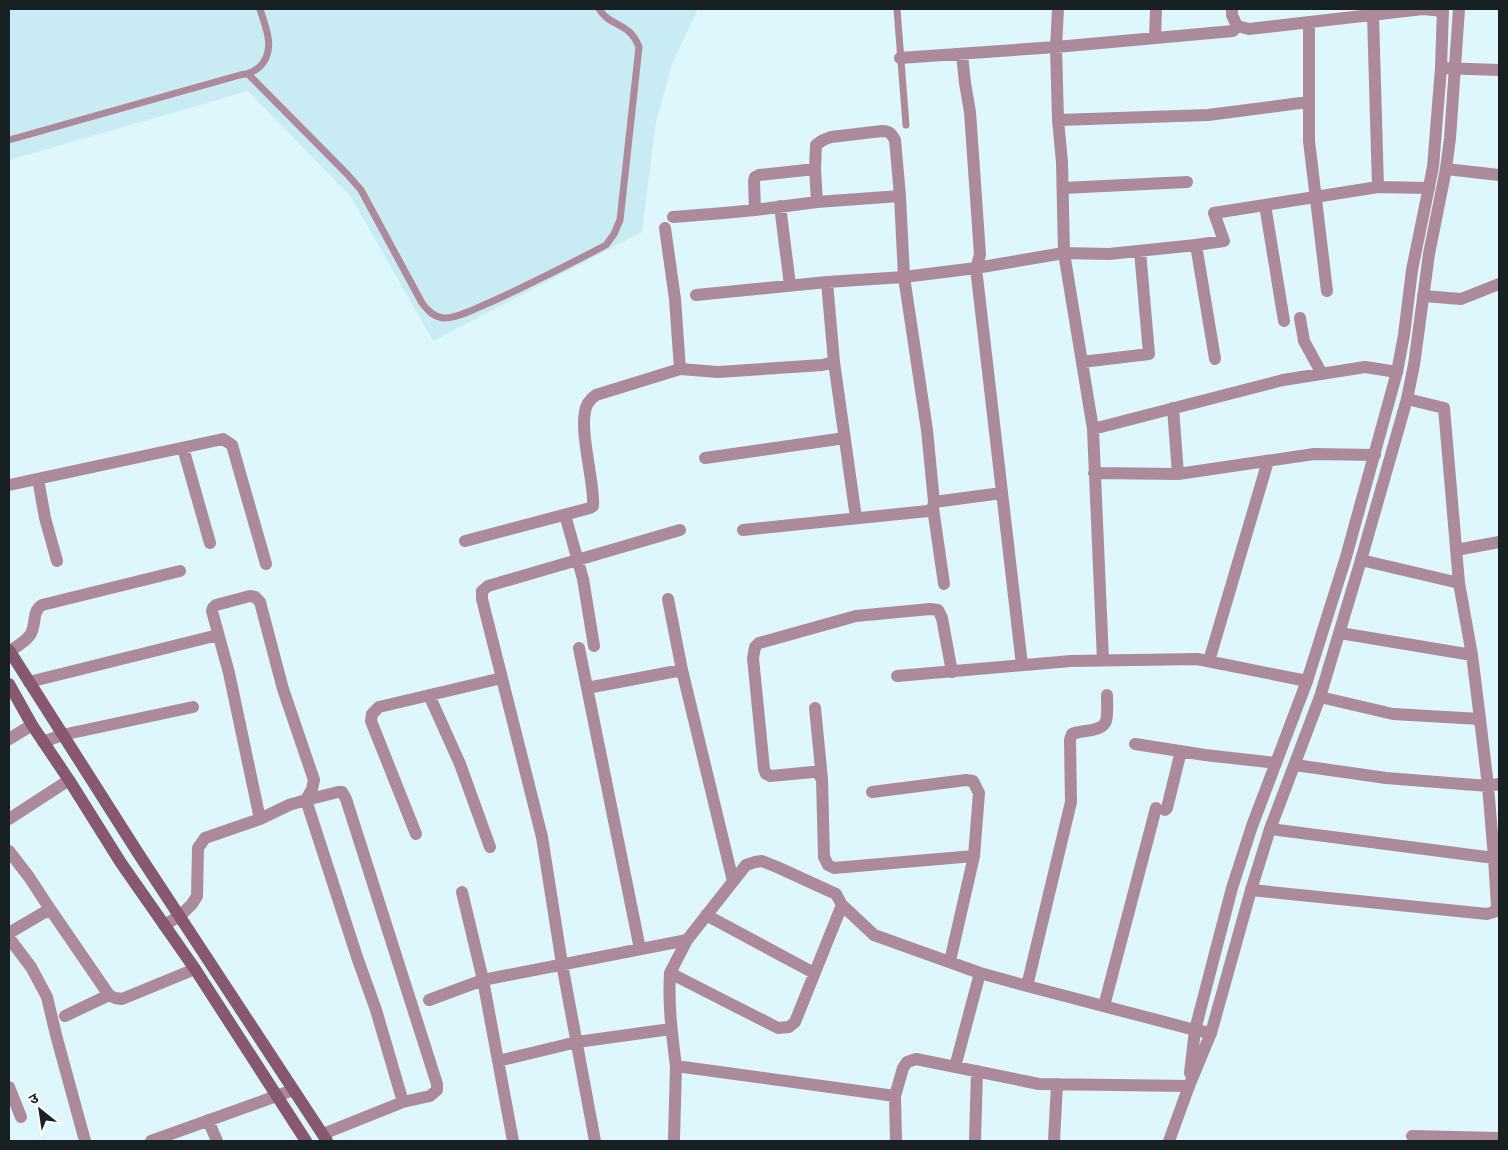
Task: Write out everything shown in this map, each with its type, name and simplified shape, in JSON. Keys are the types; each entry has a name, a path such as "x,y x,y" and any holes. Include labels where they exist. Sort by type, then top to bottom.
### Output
{"main road":[{"path":"9,650 138,853 325,1138"},
{"path":"9,684 32,725 121,863 194,969 306,1141"}],"street":[{"path":"1058,9 1056,47 1058,120 1062,162 1064,253 1093,429 1103,660"},
{"path":"1155,38 1156,9"},
{"path":"1232,9 1232,15 1237,26"},
{"path":"1169,1141 1211,1033 1270,830 1320,698 1407,399 1414,365 1429,254 1446,169 1459,9"},
{"path":"1189,1086 1195,1030 1245,844 1307,682 1346,557 1397,372 1404,335 1412,270 1429,188 1436,140 1443,10 1315,17 1249,29 1237,26"},
{"path":"1373,15 1378,187"},
{"path":"1315,17 1308,102 1309,141 1327,291"},
{"path":"900,58 1056,47 1233,31 1237,26"},
{"path":"962,54 970,112 980,255 976,268 1022,665"},
{"path":"1441,68 1499,70"},
{"path":"1058,120 1208,115 1308,102"},
{"path":"817,202 816,145 822,140 831,137 882,131 891,133 895,140 904,277 927,430 944,584"},
{"path":"1446,169 1499,175"},
{"path":"755,210 755,177 759,175 815,170"},
{"path":"1062,188 1187,182"},
{"path":"696,294 904,277 976,268 1064,253 1109,254 1224,241 1214,213 1378,187 1429,188"},
{"path":"673,217 755,210 817,202 900,196"},
{"path":"1265,205 1284,321"},
{"path":"780,206 790,286"},
{"path":"665,228 675,298 680,369"},
{"path":"1196,245 1215,359"},
{"path":"1082,362 1149,354 1140,251"},
{"path":"827,282 834,362 856,518"},
{"path":"1423,296 1462,299 1499,284"},
{"path":"1300,318 1304,341 1322,374"},
{"path":"465,540 565,515 593,506 594,499 588,463 584,413 588,403 596,395 680,369 718,372 822,365 834,362"},
{"path":"1093,429 1283,380 1365,367 1397,372"},
{"path":"1251,890 1488,914 1494,912 1497,907 1493,785 1480,719 1472,654 1459,582 1444,408 1407,399"},
{"path":"1173,408 1178,474"},
{"path":"705,458 845,438"},
{"path":"9,485 223,439 232,445 266,564"},
{"path":"183,448 210,543"},
{"path":"1094,474 1178,474 1314,454 1374,455"},
{"path":"1210,661 1268,461"},
{"path":"38,479 45,518 57,561"},
{"path":"743,530 928,511 934,505 1002,493"},
{"path":"565,515 583,579 594,646"},
{"path":"596,1141 562,964 542,837 482,599 482,591 488,586 680,530"},
{"path":"1456,550 1499,542"},
{"path":"1361,560 1459,582"},
{"path":"9,650 30,636 35,613 37,608 42,605 180,571"},
{"path":"260,819 229,673 212,611 214,606 250,596 260,602 283,689 314,780 306,800 376,1010 403,1102"},
{"path":"668,599 682,670 733,881"},
{"path":"822,779 817,772 770,776 766,774 753,658 755,647 759,643 856,616 930,609 938,610 942,618 952,672"},
{"path":"1340,633 1472,654"},
{"path":"29,682 218,635"},
{"path":"579,648 640,949"},
{"path":"897,676 1071,661 1197,659 1307,682"},
{"path":"587,688 682,670"},
{"path":"416,834 372,721 372,714 378,707 502,678"},
{"path":"429,695 460,764 490,847"},
{"path":"1027,986 1071,802 1070,740 1072,734 1097,729 1103,725 1106,721 1107,695"},
{"path":"1320,698 1393,714 1480,719"},
{"path":"43,742 62,735 193,707"},
{"path":"815,708 822,779 824,857 828,865 834,868 974,856"},
{"path":"9,739 32,725"},
{"path":"1135,744 1276,763"},
{"path":"1104,1006 1160,809 1167,808 1180,751"},
{"path":"1295,765 1386,778 1493,785"},
{"path":"9,819 69,780"},
{"path":"872,792 966,780 973,781 979,793 974,856 950,961"},
{"path":"164,925 180,916 197,896 198,848 205,838 260,819 289,805 342,792 346,798 437,1084 437,1090 430,1096 403,1102 325,1138"},
{"path":"1270,830 1494,858"},
{"path":"9,851 29,877 109,995 122,999 194,969"},
{"path":"678,1141 676,1066 671,1030 669,989 670,973 687,940 746,865 754,862 762,862 777,867 836,894 842,905 874,935 980,972 1027,986 1211,1033"},
{"path":"462,892 483,980 513,1141"},
{"path":"670,973 778,1028 789,1027 795,1022 842,905"},
{"path":"9,933 50,909"},
{"path":"706,915 814,973"},
{"path":"9,938 31,967 47,997 84,1141"},
{"path":"428,1000 483,980 687,940"},
{"path":"955,1067 980,972"},
{"path":"65,1016 109,995"},
{"path":"498,1061 577,1042 671,1030"},
{"path":"896,1141 895,1096 903,1068 907,1062 916,1059 1039,1084 1189,1086"},
{"path":"676,1066 895,1096"},
{"path":"975,1141 977,1071"},
{"path":"1054,1141 1057,1084"},
{"path":"9,1087 22,1117"},
{"path":"151,1141 293,1090"},
{"path":"208,1120 217,1141"},
{"path":"1412,1136 1499,1138"}],"lane":[{"path":"9,140 255,71 261,66 269,49 269,42 260,9"},
{"path":"248,74 362,190 422,303 430,313 444,318 451,317 468,312 536,281 606,244 614,234 620,220 639,47 636,38 629,30 606,18 599,9"},
{"path":"897,9 906,125"}],"shaded area":[{"path":"9,9 698,9 672,64 656,122 642,232 433,341 351,197 248,91 9,160"}]}
